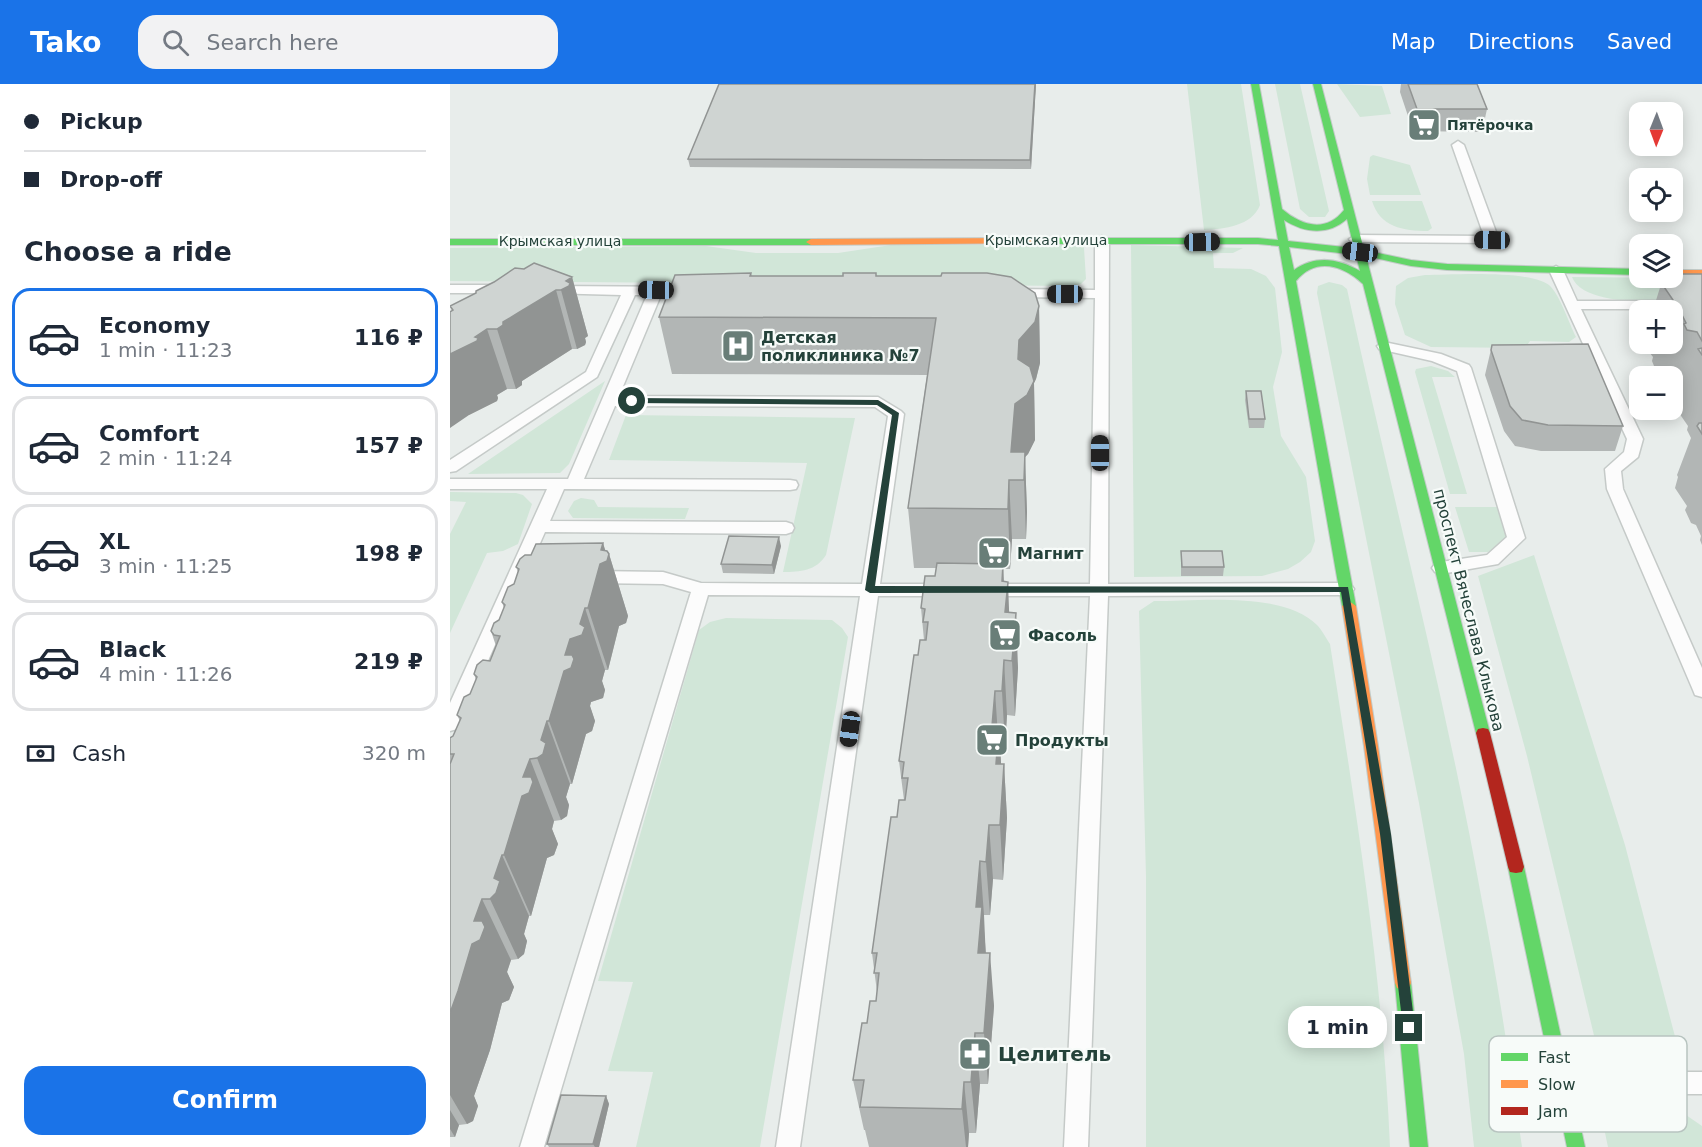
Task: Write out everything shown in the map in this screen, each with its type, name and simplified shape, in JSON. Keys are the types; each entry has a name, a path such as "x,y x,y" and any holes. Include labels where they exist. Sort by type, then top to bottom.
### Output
{"main road":[{"path":"1255,84 1386,834 1412,1050 1419,1147"},
{"name":"проспект Вячеслава Клыкова","path":"1317,84 1509,832 1554,1036"},
{"path":"1278,210 1283,218 1292,224 1318,229 1346,220 1349,210"},
{"name":"Крымская улица","path":"450,242 1258,241 1358,245 1411,263 1447,267 1629,272"},
{"path":"1290,280 1293,272 1317,262 1349,267 1361,273 1367,282"},
{"path":"1683,273 1702,273"},
{"name":"проспект Вячеслава Клыкова","path":"1573,1132 1576,1147"}],"lane":[{"path":"1358,245 1492,240 1458,145"},
{"path":"1076,1147 1100,589 1102,240"},
{"path":"1556,270 1574,304 1635,439 1632,454 1613,469 1615,489 1702,690"},
{"path":"450,289 513,289"},
{"path":"534,290 703,291"},
{"path":"450,467 592,374 630,290"},
{"path":"450,724 540,526 566,484 608,400 656,290"},
{"path":"993,293 1101,294"},
{"path":"1574,304 1702,305"},
{"path":"1384,346 1436,357 1464,368 1516,538 1492,560 1441,568"},
{"path":"608,400 878,402 896,414 788,1147"},
{"path":"450,484 790,485"},
{"path":"540,526 786,528"},
{"path":"517,576 539,576"},
{"path":"573,577 663,578 701,589 1345,589"},
{"path":"532,1147 701,589"}],"green space":[{"path":"1187,84 1241,84 1260,205 1251,218 1244,222 1220,229 1204,230"},
{"path":"1275,84 1300,84 1329,211 1325,217 1309,217 1300,209"},
{"path":"1337,84 1382,86 1391,114 1360,117"},
{"path":"1373,155 1410,165 1421,195 1370,195 1367,179 1370,157"},
{"path":"1372,201 1422,201 1432,228 1428,231 1419,231 1394,226 1381,217"},
{"path":"891,245 1082,245 1086,279 1081,284 1071,286 450,281 450,248 706,246 756,253 838,253"},
{"path":"1131,245 1243,248 1233,253 1213,253 1214,268 1251,269 1266,276 1275,288 1282,352 1273,387 1281,436 1306,477 1315,541 1311,552 1288,569 1262,576 1134,577"},
{"path":"1425,275 1511,275 1542,281 1555,292 1576,337 1569,342 1530,341 1525,348 1431,347 1405,335 1395,304 1396,286 1408,278"},
{"path":"1572,277 1629,278 1629,288 1683,286 1702,301 1611,299 1593,294 1580,287"},
{"path":"1329,282 1342,285 1347,289 1435,671 1467,824 1506,1036 1489,1036 1489,1132 1520,1132 1522,1147 1474,1147 1464,1054 1419,803 1317,293 1318,286"},
{"path":"1431,366 1448,371 1455,377 1432,377 1467,494 1450,494 1415,372 1416,369"},
{"path":"605,381 569,464 560,473 468,474"},
{"path":"626,415 855,418 826,555 812,567 801,571 783,572 807,463 609,460"},
{"path":"450,492 516,493 523,495 532,504 518,544 503,551 487,553 450,633 450,534 466,502 450,501"},
{"path":"581,498 594,500 598,507 689,508 685,519 573,518 568,511 574,501"},
{"path":"1455,507 1497,507 1508,540 1488,552 1469,552"},
{"path":"1534,555 1625,845 1675,1036 1594,1036 1527,756 1478,576"},
{"path":"1240,600 1284,607 1302,614 1317,625 1330,644 1359,832 1375,958 1390,1147 1146,1147 1146,876 1139,611 1154,601"},
{"path":"726,618 832,620 848,637 760,1147 636,1147 653,1072 608,1071 633,982 598,981 699,630 710,622"},
{"path":"1687,1116 1702,1126 1702,1147 1608,1147 1605,1132 1687,1132"}],"building":[{"path":"719,84 1035,84 1030,160 688,159"},
{"path":"1408,84 1477,84 1487,109 1417,109"},
{"path":"534,263 572,277 566,281 570,283 569,286 556,290 503,322 503,325 497,329 487,329 475,337 478,338 477,341 450,354 450,312 453,310 450,306 476,293 515,268 524,269"},
{"path":"751,273 750,276 843,276 843,273 876,273 876,276 941,276 942,273 987,273 1011,277 1035,293 1039,306 1035,322 1019,340 1018,359 1030,367 1034,381 1027,395 1015,404 1011,452 1025,452 1024,480 1009,480 1008,509 908,508 936,318 659,317 675,275"},
{"path":"1683,274 1702,274 1702,341 1697,332 1687,330 1684,324 1686,323 1683,317 1683,300 1673,300 1665,288 1683,288"},
{"path":"1588,344 1623,426 1548,425 1522,420 1510,406 1491,350 1492,345"},
{"path":"1246,391 1261,391 1265,419 1249,419"},
{"path":"1702,423 1702,434 1697,426"},
{"path":"729,536 779,537 772,565 721,564"},
{"path":"603,543 601,550 609,554 607,561 600,564 588,608 585,608 580,624 585,627 582,635 570,639 565,655 572,655 574,659 571,668 564,671 549,721 547,721 541,740 546,743 543,754 530,759 523,777 531,777 533,782 529,793 522,796 504,855 502,855 494,878 500,881 496,893 490,899 482,899 474,921 482,921 485,927 480,940 472,944 450,1013 450,764 454,754 450,754 450,738 461,718 457,715 464,697 470,694 477,677 474,674 477,665 483,660 490,661 500,636 494,635 491,631 494,623 499,620 505,605 502,602 508,587 514,584 519,569 516,567 520,559 525,555 531,555 536,544"},
{"path":"1181,551 1222,551 1224,567 1182,567"},
{"path":"937,563 1003,564 1002,581 1008,582 1005,612 1016,613 1012,661 1004,660 1002,691 995,691 992,726 999,726 996,764 1004,764 1000,825 989,825 986,862 980,861 976,907 982,907 978,953 990,953 984,1033 975,1033 971,1082 964,1082 962,1109 860,1107 864,1080 853,1080 862,1023 867,1023 870,1001 876,1001 879,973 874,973 877,953 872,953 891,817 897,817 899,800 905,800 908,778 902,778 904,762 899,761 914,655 918,655 920,640 926,640 928,622 923,622 925,609 921,608 925,576 935,576"},
{"path":"561,1095 606,1096 593,1144 547,1144"}],"traffic: fast":[{"path":"1255,84 1349,606"},
{"path":"1317,84 1483,733"},
{"path":"1278,210 1295,223 1315,228 1334,225 1349,210"},
{"path":"1042,241 1258,241 1360,252 1411,263 1447,267 1629,272"},
{"path":"450,242 811,242"},
{"path":"1290,281 1307,266 1328,262 1349,268 1367,282"},
{"path":"1516,867 1552,1036"},
{"path":"1403,983 1419,1147"},
{"path":"1573,1132 1576,1147"}],"traffic: slow":[{"path":"811,242 1042,241"},
{"path":"1683,273 1702,273"},
{"path":"1349,606 1371,746 1403,983"}],"traffic: jam":[{"path":"1483,733 1516,867"}],"place":[{"name":"Пятёрочка","path":"1424,125"},
{"name":"Детская поликлиника №7","path":"738,346"},
{"name":"Магнит","path":"994,553"},
{"name":"Фасоль","path":"1005,635"},
{"name":"Продукты","path":"992,740"},
{"name":"Целитель","path":"975,1054"}],"route":[{"path":"632,401 878,402 896,414 870,590 1345,589 1386,834 1409,1028"}]}
